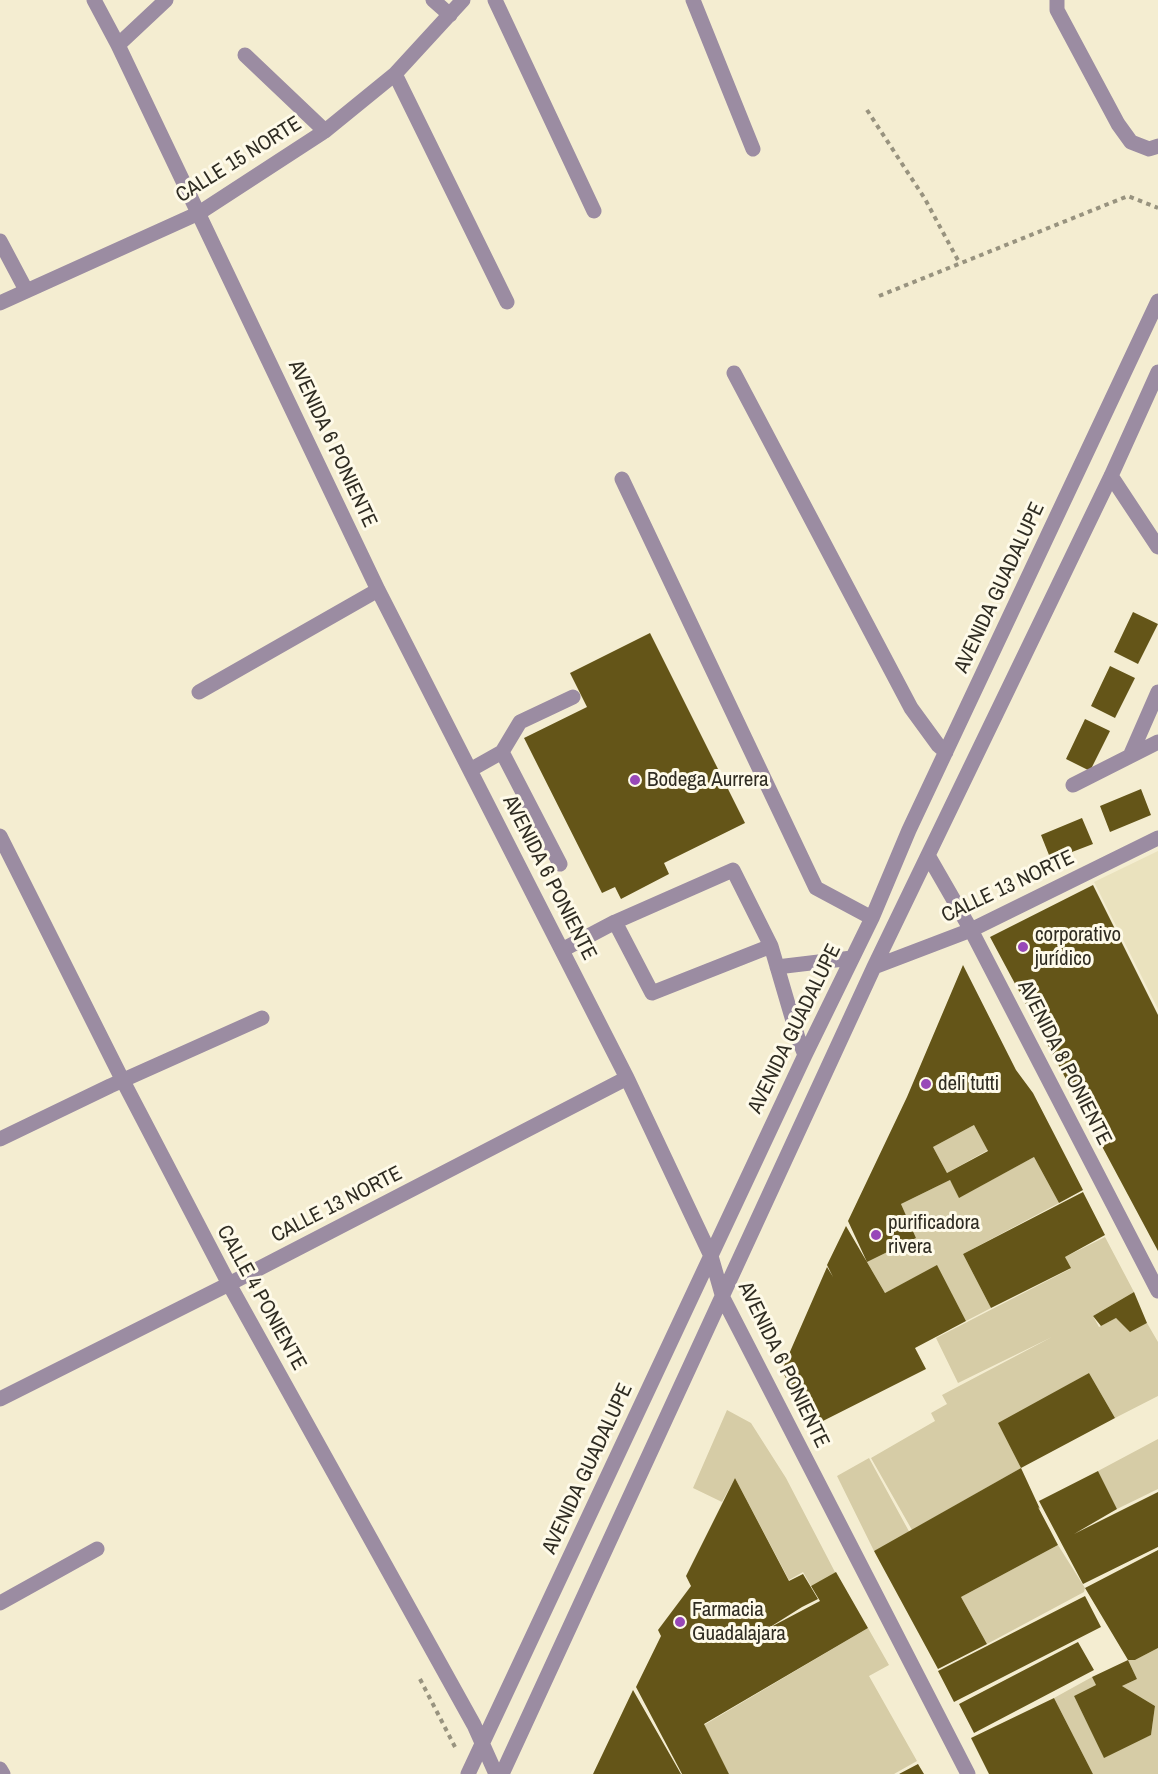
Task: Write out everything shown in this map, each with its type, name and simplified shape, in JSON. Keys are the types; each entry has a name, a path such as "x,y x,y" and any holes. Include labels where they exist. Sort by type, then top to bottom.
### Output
{"street":[{"name":"AVENIDA 6 PONIENTE","path":"94,0 199,213 378,591 627,1078 711,1256 723,1298 968,1774"},
{"path":"118,45 166,0"},
{"path":"433,0 450,15"},
{"name":"CALLE 15 NORTE","path":"0,303 199,213 325,132 395,74 463,0"},
{"path":"495,0 594,211"},
{"path":"693,0 753,149"},
{"path":"1057,0 1057,10 1118,124 1131,142 1149,149 1158,146"},
{"path":"246,55 325,132"},
{"path":"395,74 507,302"},
{"path":"0,242 26,290"},
{"name":"AVENIDA GUADALUPE","path":"468,1774 872,918 909,830 1158,301"},
{"path":"502,1774 874,967 1111,476 1158,372"},
{"path":"734,373 911,708 938,745 946,752"},
{"path":"1111,476 1158,547"},
{"path":"622,479 816,888 872,918"},
{"path":"199,692 378,591"},
{"path":"1130,756 1158,692"},
{"path":"470,770 502,752 520,722 573,697"},
{"path":"1073,785 1158,742"},
{"path":"502,752 560,864"},
{"name":"CALLE 4 PONIENTE","path":"0,836 123,1081 229,1284 469,1714 495,1774"},
{"name":"CALLE 13 NORTE","path":"874,967 971,930 1158,838"},
{"name":"AVENIDA 8 PONIENTE","path":"929,856 971,930 1158,1291"},
{"path":"562,950 615,922 733,870 771,946 798,1038 806,1055"},
{"path":"615,922 652,993 771,946"},
{"path":"777,967 852,958"},
{"path":"0,1139 262,1018"},
{"name":"CALLE 13 NORTE","path":"0,1399 229,1284 627,1078"},
{"path":"0,1604 98,1549"},
{"path":"0,1769 3,1774"}],"path":[{"path":"867,110 925,199 960,264"},
{"path":"879,296 1128,196 1158,208"}],"shaded area":[{"path":"1158,851 1158,1009 1094,882"},
{"path":"974,1125 988,1150 947,1173 933,1147"},
{"path":"1034,1157 1059,1203 963,1254 991,1308 966,1321 937,1266 885,1293 867,1262 916,1238 901,1204 950,1180 960,1197"},
{"path":"1105,1237 1134,1292 1093,1316 1099,1327 1116,1318 1130,1331 1147,1323 1158,1342 1158,1396 1115,1418 1089,1373 999,1424 1021,1468 912,1530 871,1458 935,1421 931,1413 947,1404 942,1395 1052,1337 958,1383 936,1338 1070,1269 1065,1257"},
{"path":"727,1410 751,1423 786,1478 836,1574 811,1586 803,1572 789,1580 735,1478 722,1502 693,1488"},
{"path":"1158,1439 1158,1489 1117,1509 1098,1471"},
{"path":"869,1458 911,1535 874,1551 837,1476"},
{"path":"1058,1545 1085,1588 1084,1592 987,1644 961,1597"},
{"path":"868,1628 889,1665 869,1676 917,1761 894,1774 729,1774 704,1725"},
{"path":"1158,1648 1158,1774 1093,1774 1054,1698 1092,1677 1096,1685 1074,1696 1103,1755 1151,1735 1155,1706 1122,1686 1137,1679 1128,1660 1135,1660"}],"building":[{"path":"1133,612 1158,624 1138,664 1114,652"},
{"name":"Bodega Aurrera","path":"650,633 745,823 664,863 669,874 621,899 615,887 602,893 524,738 587,707 570,673"},
{"path":"1110,666 1135,678 1115,718 1091,706"},
{"path":"1085,719 1110,731 1090,771 1066,759"},
{"path":"1141,789 1151,815 1110,832 1100,806"},
{"path":"1082,818 1093,844 1051,860 1041,835"},
{"path":"1093,885 1158,1015 1158,1251 990,937"},
{"path":"963,965 1016,1070 1033,1093 1083,1190 1059,1203 1034,1157 959,1198 950,1180 901,1204 916,1238 867,1262 848,1221 907,1097","holes":["974,1125 988,1151 947,1173 933,1147"]},
{"path":"1083,1192 1105,1235 1065,1257 1071,1268 991,1308 963,1254"},
{"path":"846,1226 885,1293 937,1265 966,1321 915,1348 926,1369 809,1428 782,1370 827,1267 833,1277 827,1265"},
{"path":"1134,1292 1147,1323 1130,1332 1116,1318 1101,1326 1093,1316"},
{"path":"1089,1373 1115,1418 1021,1468 998,1423"},
{"path":"1021,1468 1058,1545 961,1597 987,1644 938,1669 874,1551"},
{"path":"1098,1471 1117,1509 1074,1534 1158,1492 1158,1547 1083,1584 1039,1501"},
{"path":"735,1478 789,1581 803,1574 818,1599 767,1629 820,1601 811,1586 836,1572 868,1628 704,1724 729,1774 682,1774 636,1687 661,1636 658,1630 691,1586 686,1576"},
{"path":"1158,1550 1158,1648 1135,1660 1128,1660 1085,1588"},
{"path":"1085,1596 1101,1627 954,1702 938,1671"},
{"path":"1078,1642 1094,1670 974,1733 959,1704"},
{"path":"1128,1660 1137,1679 1122,1686 1155,1706 1151,1735 1104,1758 1074,1696 1096,1685 1092,1677"},
{"path":"633,1690 681,1774 593,1774"},
{"path":"1054,1698 1093,1774 989,1774 971,1738"},
{"path":"918,1764 924,1774 899,1774"}],"place":[{"name":"Bodega Aurrera","path":"635,780"},
{"name":"corporativo jurídico","path":"1023,947"},
{"name":"deli tutti","path":"926,1084"},
{"name":"purificadora rivera","path":"876,1235"},
{"name":"Farmacia Guadalajara","path":"680,1622"}]}
